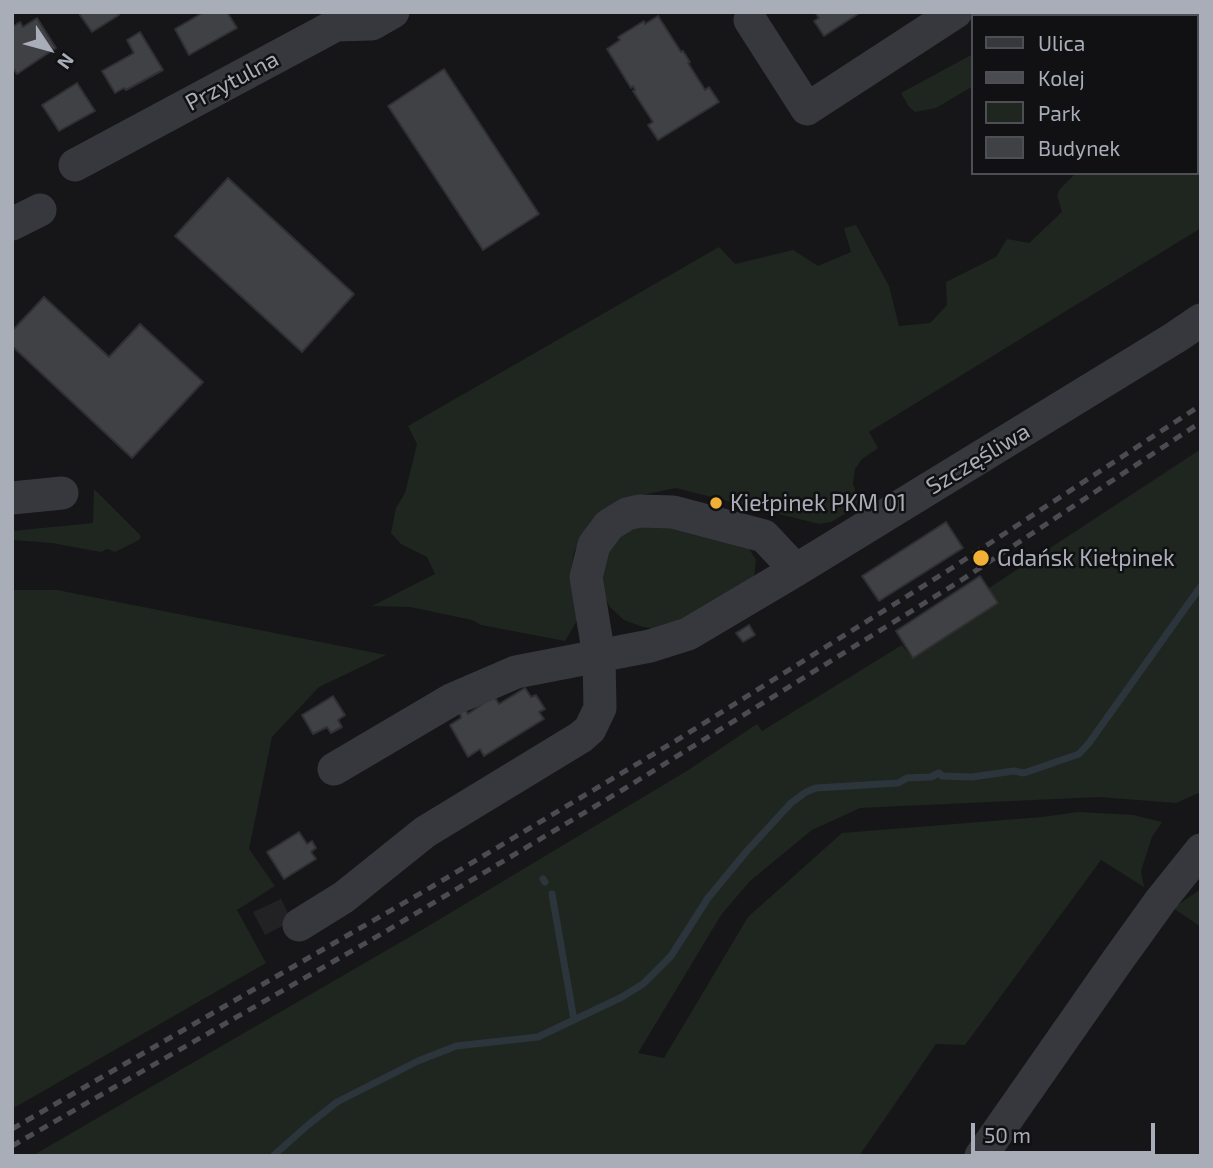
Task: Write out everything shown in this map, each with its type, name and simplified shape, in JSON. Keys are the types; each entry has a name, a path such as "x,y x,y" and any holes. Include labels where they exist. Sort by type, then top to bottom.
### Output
{"street":[{"name":"Przytulna","path":"75,165 336,25 372,24 393,12"},
{"path":"750,19 807,109 956,12"},
{"name":"Szczęśliwa","path":"334,769 452,700 516,672 650,646 688,634 1201,320"},
{"path":"12,498 62,493"},
{"path":"299,925 344,897 425,832 582,737 590,729 600,708 589,657 586,577 594,545 609,525 627,514 639,511 673,512 764,536 796,570"},
{"path":"981,1156 1161,900 1201,850"}],"shaded area":[{"path":"281,899 292,921 265,935 253,912"}],"green space":[{"path":"1201,12 1201,115 1199,14 1048,14"},
{"path":"972,55 972,87 936,108 915,112 901,93"},
{"path":"1199,144 1201,145 1201,228 869,432 878,448 862,459 855,469 853,484 860,505 831,522 819,524 676,488 622,499 582,536 574,552 571,570 578,619 565,641 481,625 472,620 410,607 372,606 435,574 427,557 401,544 391,533 396,508 405,493 417,444 408,426 719,247 735,264 793,250 818,266 851,252 844,228 856,225 889,286 899,326 930,323 947,305 946,282 996,257 1007,239 1029,243 1062,212 1057,195 1074,175 1199,175"},
{"path":"1201,449 1201,792 1176,803 1099,797 860,808 812,830 750,881 721,915 638,1053 664,1058 748,917 842,833 1078,812 1133,815 1162,822 1152,837 1141,871 1144,887 1101,860 965,1045 936,1044 859,1156 32,1156 425,928 690,769 757,724 762,731 902,645 912,658 996,604 986,590"},
{"path":"94,489 141,536 139,540 115,552 107,549 101,552 52,543 12,540 12,531 93,523"},
{"path":"652,523 748,547 756,560 754,578 687,618 652,628 624,620 610,607 603,594 602,562 622,533"},
{"path":"12,590 57,590 386,655 319,687 272,737 249,849 275,886 237,910 266,963 12,1109"},
{"path":"1201,889 1201,927 1173,908"}],"building":[{"path":"78,12 117,12 119,15 92,32"},
{"path":"204,12 227,12 237,28 189,55 175,29"},
{"path":"815,12 861,12 824,36 814,21 819,18"},
{"path":"658,16 690,62 688,63 705,90 709,87 719,102 658,140 648,125 653,122 633,91 633,86 631,88 607,49 620,40 618,37"},
{"path":"37,18 56,48 17,74 12,67 12,27 20,22 23,27"},
{"path":"140,32 163,70 115,93 102,71 134,53 127,40"},
{"path":"444,69 539,214 483,250 388,106"},
{"path":"77,83 95,111 59,131 42,105"},
{"path":"228,178 354,294 302,352 175,236"},
{"path":"44,297 109,357 140,324 203,382 132,458 12,346 12,331"},
{"path":"946,522 963,548 879,601 862,576"},
{"path":"980,576 998,603 913,658 896,631"},
{"path":"749,625 755,635 743,642 736,633"},
{"path":"525,688 531,697 536,695 545,709 539,712 544,719 484,756 480,749 468,757 450,725 461,718 460,712 465,709 468,714 494,696 499,704"},
{"path":"333,696 345,715 338,720 342,727 331,733 327,727 313,734 302,715"},
{"path":"299,832 307,844 312,841 316,848 311,852 316,859 284,879 267,852"}],"waterway":[{"path":"273,1156 337,1102 418,1061 456,1046 538,1037 622,997 643,984 671,956 708,898 746,852 791,803 806,792 816,788 898,783 907,778 931,777 939,773 942,776 972,777 1014,771 1024,773 1079,754 1201,586"},
{"path":"552,894 574,1020"}],"railway":[{"path":"12,1129 433,886 677,740 952,568 1201,405"},
{"path":"12,1146 383,933 624,789 960,581 1201,422"}],"place":[{"name":"Kiełpinek PKM 01","path":"716,503"},
{"name":"Gdańsk Kiełpinek","path":"981,558"}]}
